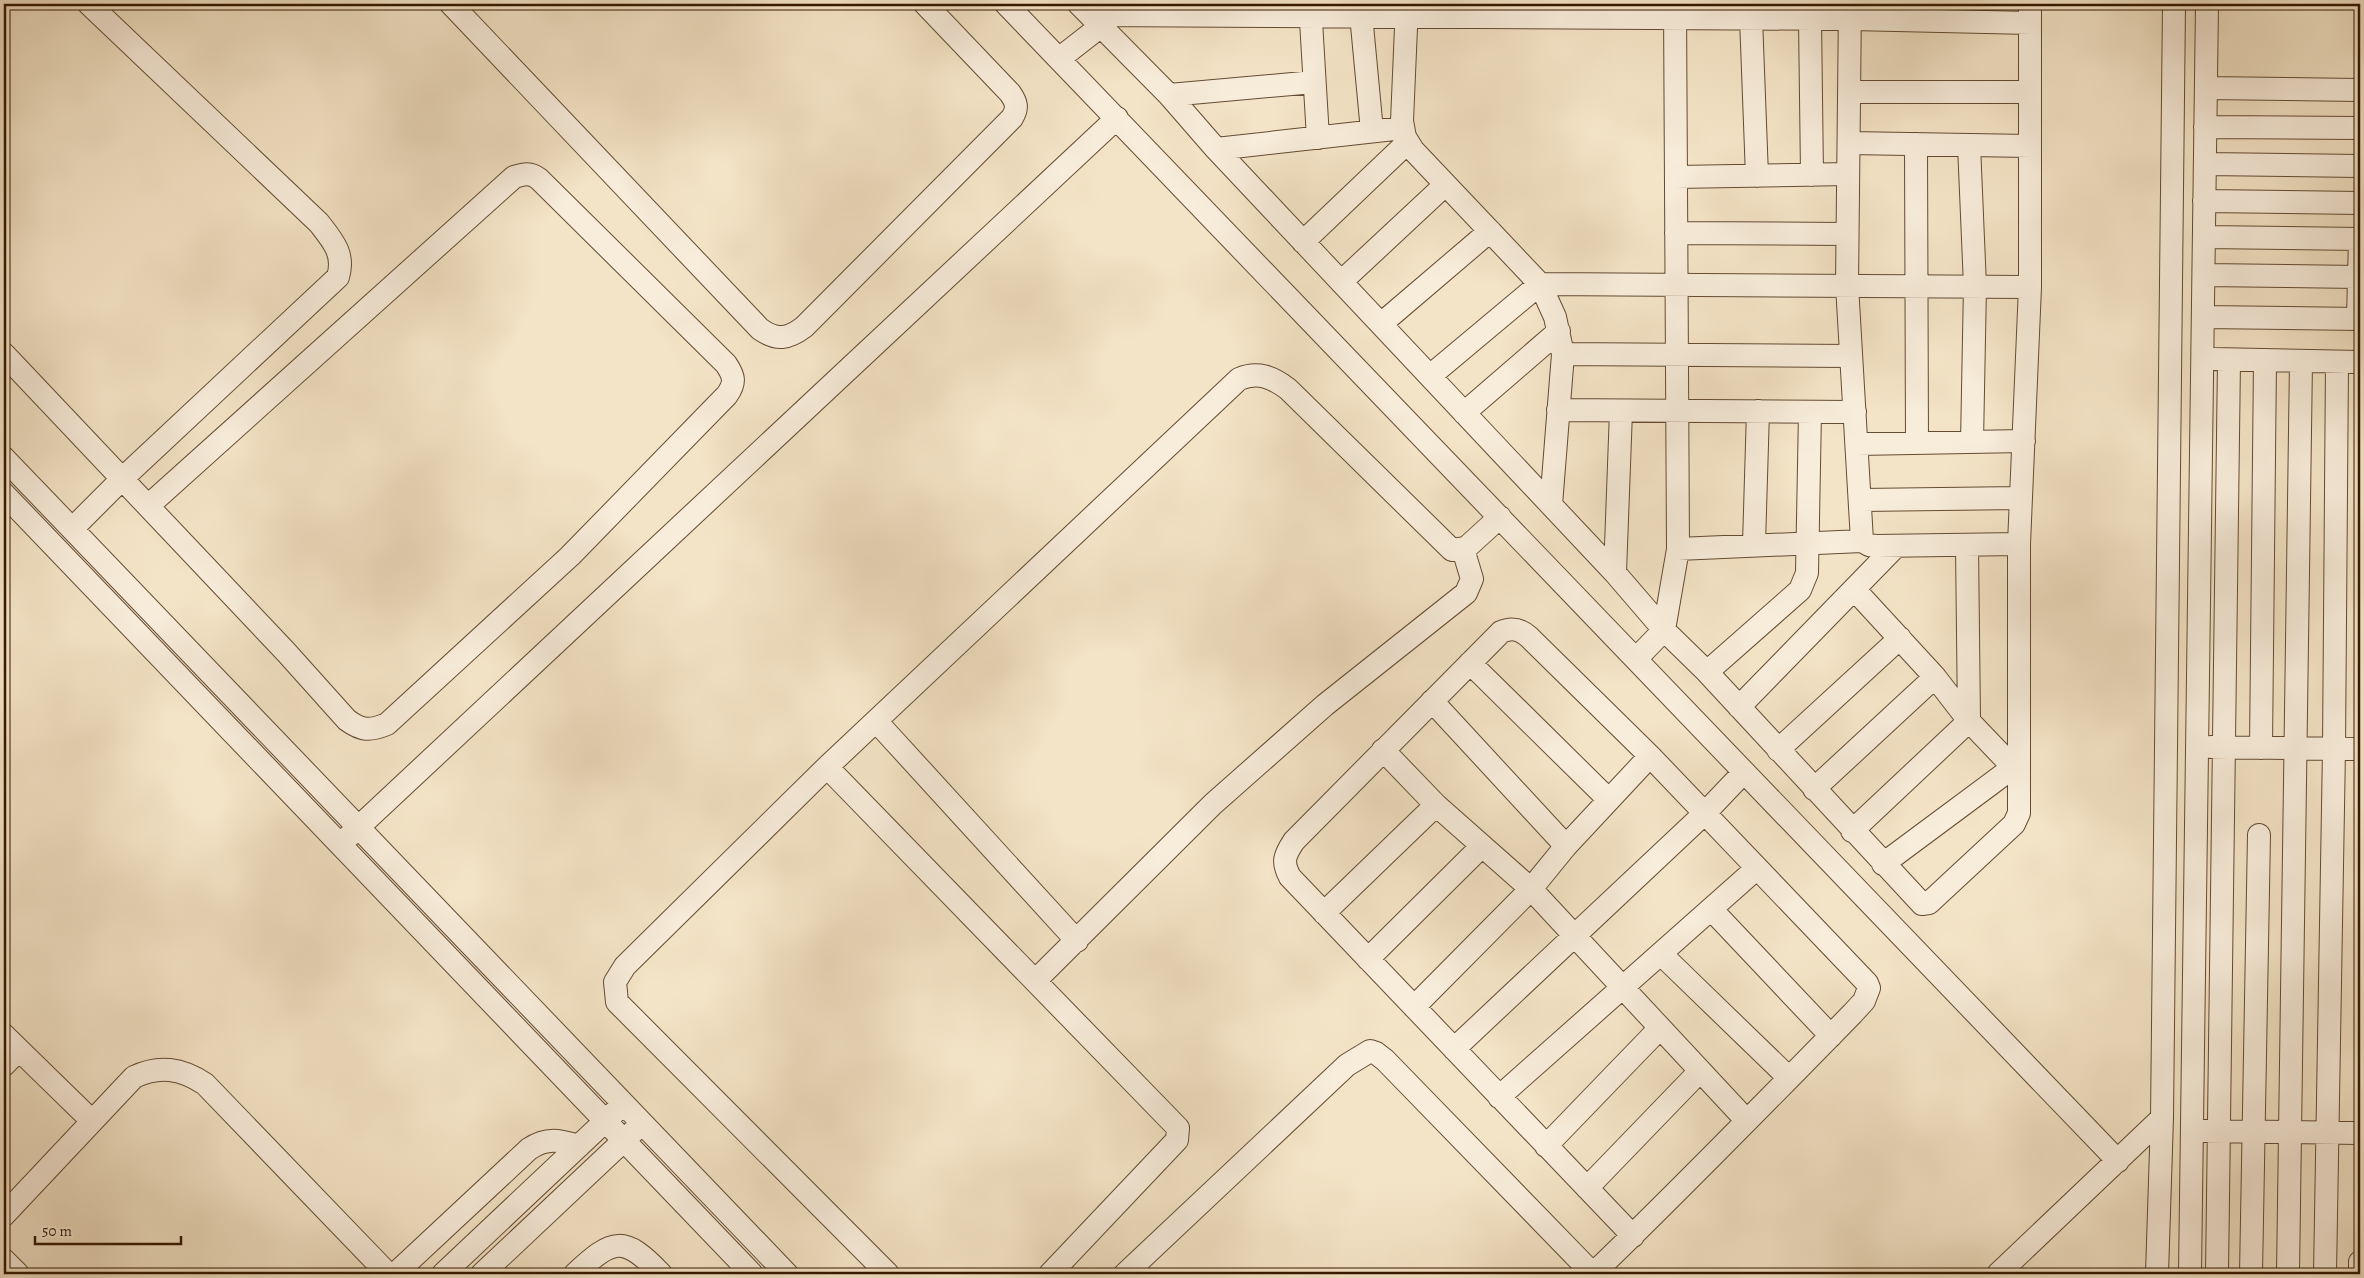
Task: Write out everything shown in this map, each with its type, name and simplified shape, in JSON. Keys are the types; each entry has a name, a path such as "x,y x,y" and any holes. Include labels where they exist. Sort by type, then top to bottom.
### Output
{"street":[{"path":"72,529 122,479 338,277 342,266 334,242 320,223 89,4"},
{"path":"451,4 760,329 770,336 780,339 794,335 804,327 1012,118 1016,111 1016,102 1010,94 925,4"},
{"path":"1006,4 1060,58 2118,1161"},
{"path":"2157,1274 2162,1118 2174,4"},
{"path":"2190,1274 2207,4"},
{"path":"1060,58 1096,13 1167,10 1675,11 1751,18 1810,18 1850,11 2030,14 2030,287 2019,544 2016,765 2019,813 2014,824 1929,903 1918,903 1707,672 1664,630 1615,573 1216,149 1096,13"},
{"path":"1310,10 1318,138"},
{"path":"1360,10 1372,131"},
{"path":"1407,10 1406,135 1446,185 1540,284 1559,331 1563,354 1551,505"},
{"path":"1636,659 1664,630 1678,549 1675,11"},
{"path":"1850,11 1847,285 1862,540"},
{"path":"1751,18 1757,176"},
{"path":"1810,18 1812,175"},
{"path":"1169,95 1314,82"},
{"path":"2206,88 2360,90"},
{"path":"1850,92 2030,92"},
{"path":"341,844 1116,118"},
{"path":"2205,126 2360,128"},
{"path":"1216,149 1372,131 1406,135"},
{"path":"1303,242 1406,135"},
{"path":"1849,143 2030,146"},
{"path":"1916,144 1918,286 1917,443"},
{"path":"1969,145 1975,286 1972,442"},
{"path":"2205,164 2360,166"},
{"path":"4,354 347,720 358,728 368,731 387,724 570,556 727,395 734,380 726,364 539,179 533,174 524,174 514,178 148,506"},
{"path":"1676,177 1848,174"},
{"path":"1341,282 1446,185"},
{"path":"2204,201 2360,203"},
{"path":"1381,324 1490,231"},
{"path":"1676,233 1847,234"},
{"path":"2203,317 2359,319 2360,240 2204,237"},
{"path":"2204,276 2359,277"},
{"path":"1430,376 1540,284 2030,287"},
{"path":"1464,413 1559,331"},
{"path":"1563,354 1851,356"},
{"path":"2202,359 2360,362"},
{"path":"2217,1274 2229,360"},
{"path":"2261,748 2265,360"},
{"path":"2288,1274 2301,361"},
{"path":"2325,1274 2334,749 2337,362"},
{"path":"888,1274 617,1002 615,982 625,966 827,767 1238,379 1259,375 1272,378 1288,389 1452,550 1464,549 1500,517"},
{"path":"1558,410 1855,412"},
{"path":"1615,573 1621,411"},
{"path":"1754,544 1758,411"},
{"path":"1707,672 1800,590 1807,573 1806,543 1810,412"},
{"path":"1857,444 2024,441"},
{"path":"4,458 787,1274"},
{"path":"4,494 625,1139 752,1274"},
{"path":"1861,500 2021,498"},
{"path":"1678,549 1862,540 1869,545 1896,546 2019,544"},
{"path":"1852,831 1969,721 1967,545"},
{"path":"1739,707 1896,546"},
{"path":"1036,980 1220,798 1325,705 1466,593 1472,578 1464,549"},
{"path":"1854,589 1935,677 1969,721 2016,765"},
{"path":"1125,1274 1347,1065 1370,1051 1376,1052 1385,1060 1593,1274 1633,1236 1864,1001 1869,988 1867,984 1705,813 1650,756 1523,632 1509,628 1501,632 1294,841 1285,855 1284,866 1290,877 1633,1236"},
{"path":"1778,750 1900,638"},
{"path":"1470,663 1609,800"},
{"path":"1814,789 1935,677"},
{"path":"1432,701 1566,846"},
{"path":"876,721 1076,941"},
{"path":"2198,747 2360,749"},
{"path":"1383,750 1436,805 1481,847 1531,889 1747,1121"},
{"path":"1414,1007 1531,889 1566,846 1650,756"},
{"path":"1883,864 2016,765"},
{"path":"827,767 1178,1128 1179,1136 1050,1274"},
{"path":"1454,1049 1705,813 1744,772"},
{"path":"1324,913 1436,805"},
{"path":"2224,834 2294,836"},
{"path":"2251,1274 2259,834"},
{"path":"1368,959 1481,847"},
{"path":"1500,1097 1756,869"},
{"path":"1711,909 1831,1036"},
{"path":"1661,954 1789,1078"},
{"path":"1546,1146 1660,1028"},
{"path":"9,1050 92,1121"},
{"path":"4,1215 134,1077 149,1069 163,1069 196,1078 205,1084 388,1274"},
{"path":"1587,1188 1700,1071"},
{"path":"443,1274 624,1104"},
{"path":"1998,1274 2162,1118"},
{"path":"482,1274 642,1123"},
{"path":"2193,1131 2360,1133"},
{"path":"396,1274 529,1149 548,1140 562,1140 579,1146"},
{"path":"575,1274 598,1254 612,1246 628,1247 643,1255 660,1274"},
{"path":"4,1260 18,1274"},
{"path":"2360,1262 2360,1274"}]}
